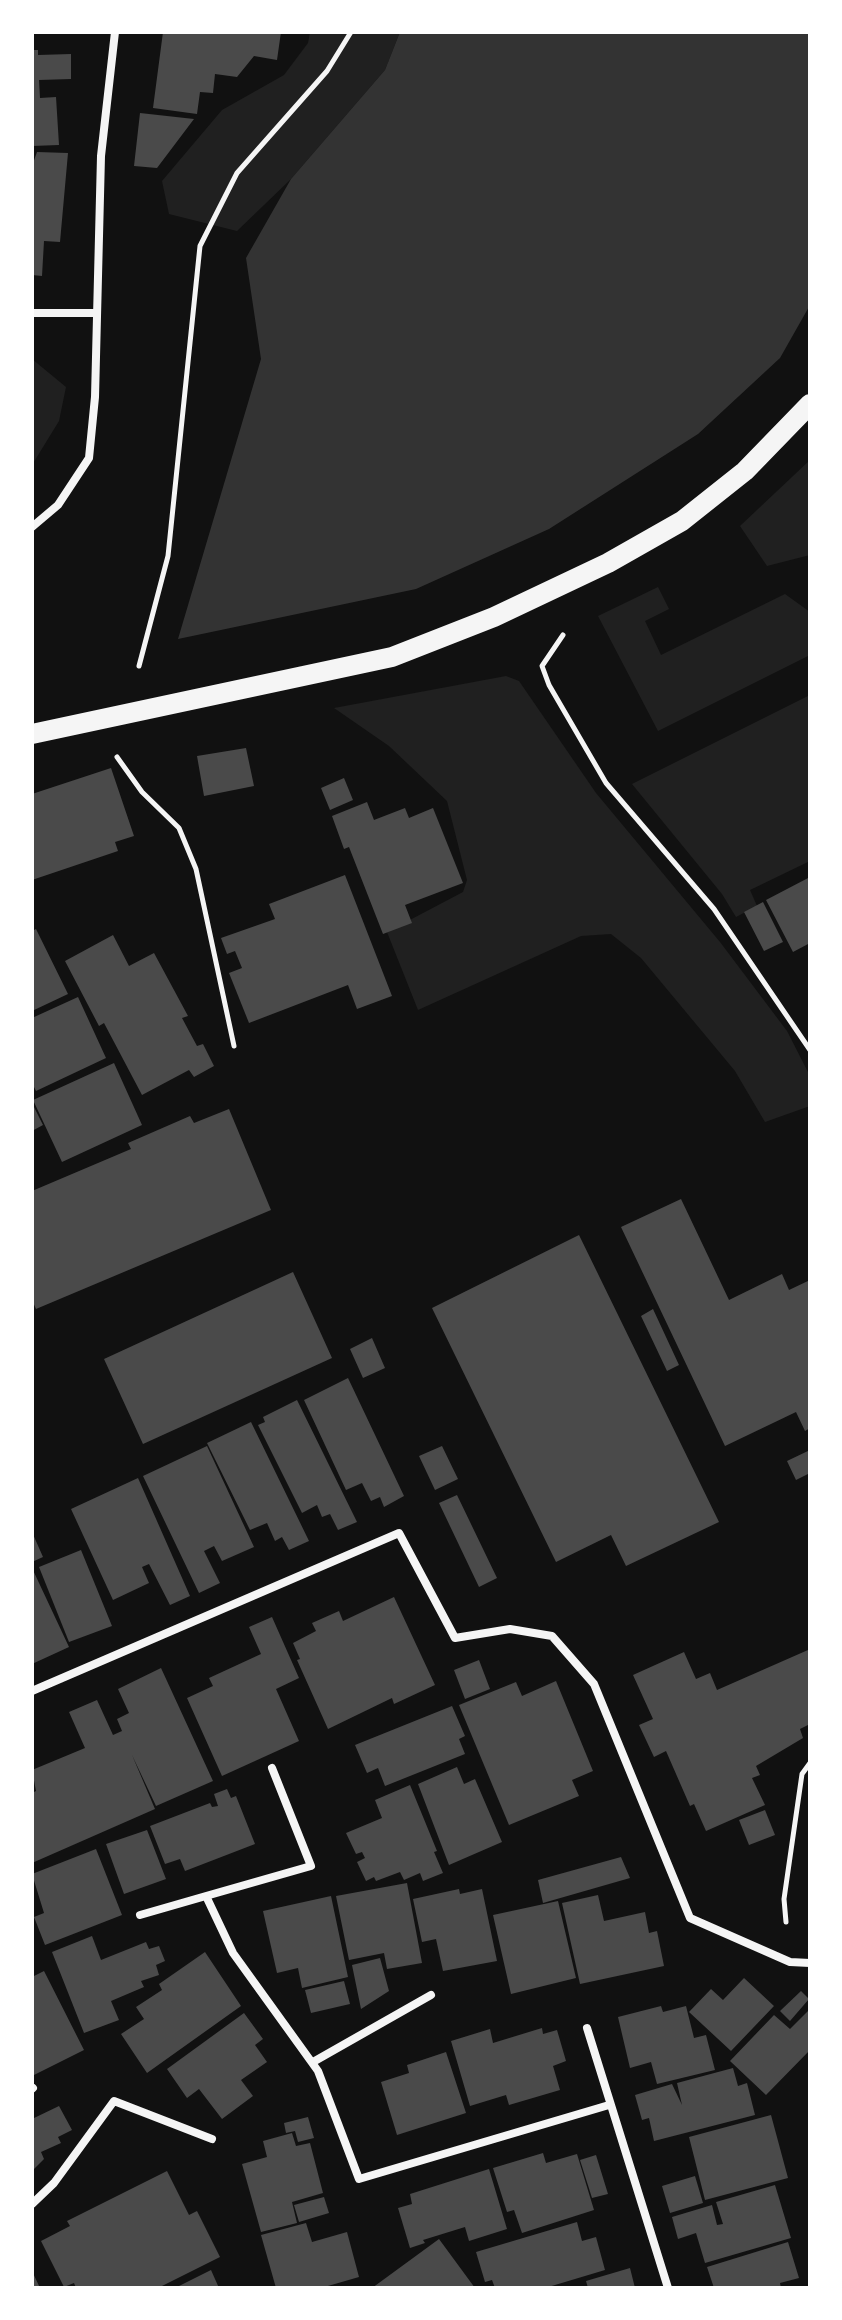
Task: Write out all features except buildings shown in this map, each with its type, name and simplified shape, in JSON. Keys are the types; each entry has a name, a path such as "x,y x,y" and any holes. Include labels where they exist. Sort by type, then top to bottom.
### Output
{"main road":[{"path":"32,734 392,657 494,617 608,563 682,521 745,471 810,404"}],"street":[{"path":"32,527 58,505 89,458 101,156 115,32"},
{"path":"32,313 97,313"},
{"path":"32,1691 399,1533 455,1638 510,1629 552,1636 594,1684 690,1918 790,1962 810,1963"},
{"path":"140,1915 311,1866 272,1768"},
{"path":"206,1896 233,1953 318,2071 359,2179 609,2105"},
{"path":"313,2062 431,1995"},
{"path":"587,2028 668,2288"},
{"path":"32,2204 54,2183 114,2101 212,2139"}],"path":[{"path":"126,713 168,556 200,246 237,173 327,71 351,32"},
{"path":"567,628 542,666 549,685 606,783 714,909 810,1050"},
{"path":"105,718 118,759 142,792 179,828 196,869 234,1046"},
{"path":"790,1962 784,1899 802,1774 810,1763"}],"shaded area":[{"path":"310,32 400,32 385,70 291,179 237,231 169,214 162,181 222,110 284,75 308,43"},
{"path":"400,32 810,32 810,305 780,358 698,434 549,529 416,589 178,639 261,359 246,258 291,179 385,70"},
{"path":"32,359 66,387 59,421 32,465"},
{"path":"810,460 810,555 767,566 740,526"},
{"path":"658,587 669,609 645,621 661,655 785,594 810,612 810,655 658,731 598,616"},
{"path":"506,676 519,681 596,793 720,942 787,1031 810,1076 810,1106 765,1122 735,1071 641,958 611,934 581,936 418,1010 387,932 463,892 467,880 447,801 389,746 334,708"},
{"path":"810,695 810,861 750,890 757,906 736,917 722,894 632,784"}]}
